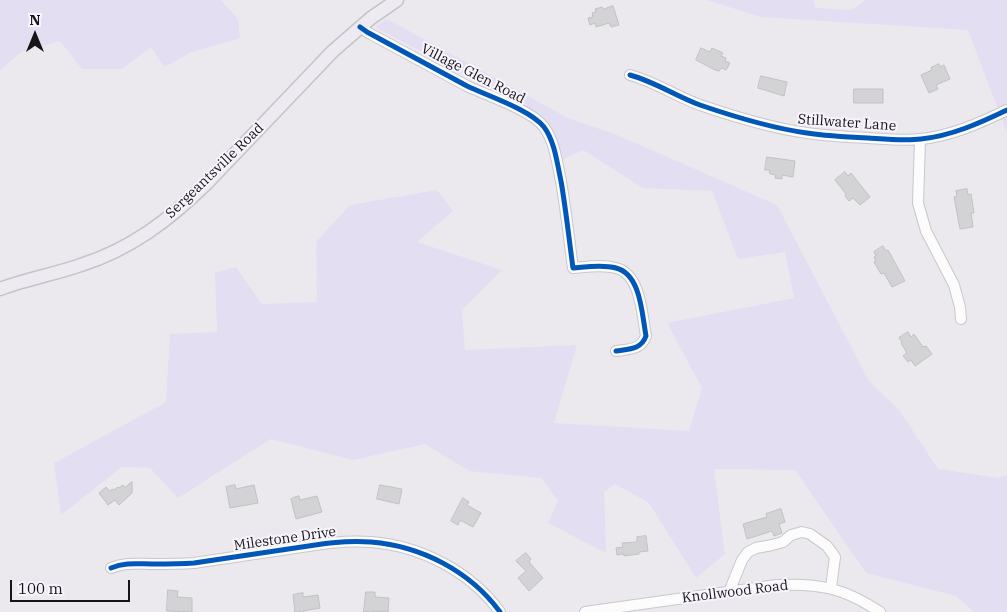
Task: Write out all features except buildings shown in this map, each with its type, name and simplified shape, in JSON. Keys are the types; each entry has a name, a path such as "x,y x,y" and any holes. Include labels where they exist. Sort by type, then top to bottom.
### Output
{"main road":[{"name":"Sergeantsville Road","path":"0,289 101,258 156,228 206,184 333,51 360,26 397,0"}],"street":[{"name":"Village Glen Road","path":"360,26 367,32 468,86 522,111 543,126 557,160 572,268 604,266 617,268 627,273 636,286 646,336 640,346 616,351"},
{"name":"Stillwater Lane","path":"630,75 649,81 698,104 733,116 770,126 838,137 920,139 939,136 974,125 1007,110"},
{"path":"920,139 918,203 926,231 954,284 961,319"},
{"path":"729,592 742,560 748,552 756,548 783,542 790,535 802,532 810,534 827,546 835,557 831,588"},
{"name":"Milestone Drive","path":"111,568 120,564 130,563 180,564 329,543 370,542 409,549 437,560 478,587 500,612"},
{"name":"Knollwood Road","path":"585,612 791,584 831,588 856,597 880,612"}],"shaded area":[{"path":"0,0 221,0 238,19 240,38 192,52 164,67 151,47 122,69 82,69 60,41 21,52 0,71"},
{"path":"707,0 813,0 816,8 851,10 865,0 1007,0 1007,133 968,30 761,17"},
{"path":"387,19 570,119 615,134 777,205 869,381 900,411 938,469 999,478 1007,475 1007,612 974,612 956,596 866,573 795,470 714,469 725,554 696,578 649,503 615,484 604,492 606,553 548,523 558,501 541,478 469,471 425,444 353,460 271,439 178,498 150,468 122,467 61,515 54,463 166,402 170,334 217,332 215,273 236,267 262,304 317,302 316,242 350,205 437,190 453,211 417,242 502,270 462,310 465,350 577,345 554,423 689,431 702,388 667,323 794,298 785,252 738,259 712,191 643,188 583,150 562,160 555,137 541,116 375,27"}],"cycle path":[{"path":"360,27 467,86 519,109 544,127 551,139 557,160 573,268 600,266 616,268 631,278 639,296 646,336 644,341 630,349 616,351"},
{"path":"630,75 648,81 682,98 740,118 780,128 830,136 915,140 943,135 965,128 1007,110"},
{"path":"111,568 132,564 194,563 323,544 352,542 390,544 426,555 443,563 474,584 500,612"}]}
